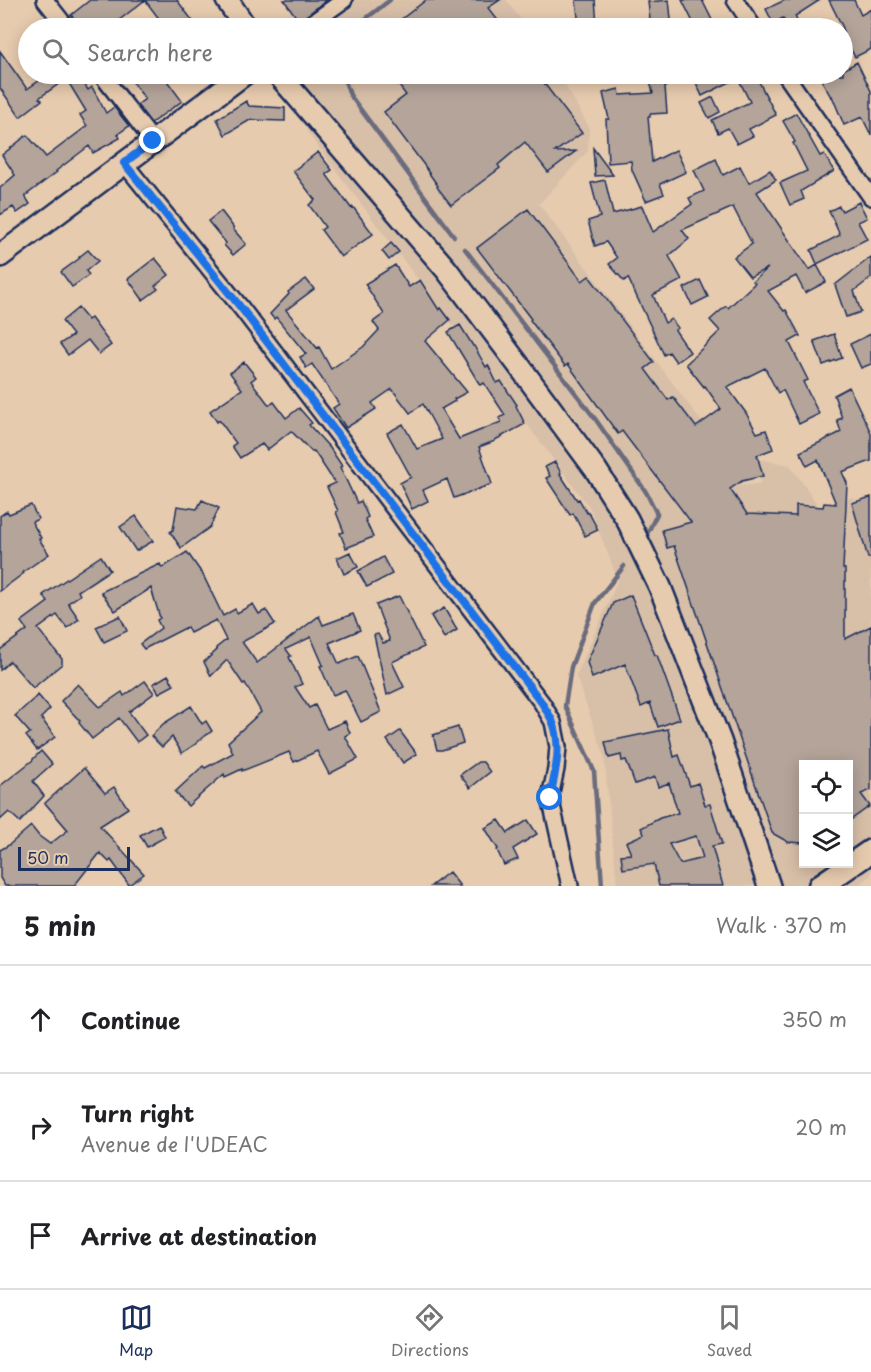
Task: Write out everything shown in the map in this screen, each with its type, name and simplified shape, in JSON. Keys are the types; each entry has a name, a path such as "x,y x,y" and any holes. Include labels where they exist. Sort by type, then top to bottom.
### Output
{"main road":[{"path":"227,0 239,18"},
{"path":"0,256 230,84"},
{"path":"287,84 446,269 596,470 627,519 660,587 720,741 770,886"},
{"path":"820,886 871,851"}],"street":[{"path":"45,0 59,18"},
{"path":"319,18 344,0"},
{"path":"735,0 747,18"},
{"path":"109,84 153,141"},
{"path":"792,84 871,197"},
{"path":"124,163 242,309 542,703 553,722 558,747 550,798 570,886"}],"shaded area":[{"path":"346,0 506,0 520,18 324,18"},
{"path":"295,84 565,84 589,127 588,151 539,204 715,440 735,486 760,484 758,459 790,465 819,507 853,497 871,536 871,875 857,886 617,886 604,755 576,676 618,580 590,508 307,132"}],"building":[{"path":"90,0 145,0 122,18 74,18 71,15"},
{"path":"145,0 177,0 190,18 158,18"},
{"path":"284,0 327,0 303,18 297,18"},
{"path":"426,0 500,0 488,8 496,18 403,18"},
{"path":"576,0 595,0 596,18 578,18"},
{"path":"669,0 671,18 650,18 648,2"},
{"path":"682,0 702,0 711,18 691,18"},
{"path":"785,0 820,0 795,16 796,18 770,18 766,9"},
{"path":"829,0 854,0 861,15 871,9 871,49 855,57 853,53 853,18 838,18"},
{"path":"0,51 18,76 18,84 23,84 27,89 34,84 59,84 39,98 42,100 20,117 0,88"},
{"path":"857,62 871,91 871,135 862,117 844,125 832,96 824,84 853,84 853,64"},
{"path":"69,84 84,84 88,90 92,87 106,113 114,107 129,126 118,134 120,138 93,153 89,146 56,171 25,196 30,204 17,213 13,207 0,215 0,188 15,175 2,155 27,135 46,157 87,126 80,115 86,111"},
{"path":"134,84 169,84 182,101 151,123 137,105 145,99"},
{"path":"398,84 545,84 582,133 555,152 576,151 548,172 525,142 498,165 500,168 451,205 384,112 406,95"},
{"path":"651,84 665,84 667,113 650,114 648,117 652,162 676,150 686,172 660,184 664,194 646,201 632,170 631,161 608,163 606,119 609,119 603,93 619,89 620,95 653,93"},
{"path":"697,84 726,84 702,96"},
{"path":"741,84 760,84 776,115 749,129 753,136 737,144 728,128 718,133 712,120 750,102"},
{"path":"713,97 720,112 709,118 701,103"},
{"path":"246,101 249,106 285,108 285,121 250,120 225,135 217,119"},
{"path":"796,113 820,156 824,154 834,171 801,191 804,199 790,205 780,183 807,171 783,121"},
{"path":"593,148 613,175 595,176"},
{"path":"318,152 332,170 326,174 373,234 341,257 321,230 325,227 309,205 315,200 293,171"},
{"path":"716,159 723,175 740,166 749,183 770,170 776,180 757,192 809,270 817,265 826,282 805,293 796,276 768,291 784,311 786,310 800,336 789,342 808,380 803,382 819,414 799,424 783,390 778,393 765,368 727,387 757,433 766,430 773,449 757,455 763,476 742,481 730,489 747,514 796,516 796,505 823,507 824,503 836,504 818,460 807,466 800,452 841,432 837,420 842,418 834,395 849,387 871,433 871,461 842,472 847,483 843,569 845,569 845,639 871,626 871,790 861,794 870,806 853,818 853,760 799,760 799,843 788,842 772,833 674,546 667,548 662,530 691,522 622,431 618,434 568,364 565,366 477,248 528,209 582,281 589,276 654,362 645,369 668,400 673,397 696,427 721,409 686,364 720,331 710,320 726,306 728,308 768,268 750,277 734,257 752,244 733,207 682,230 689,239 669,256 682,280 653,295 665,323 671,319 678,328 675,330 690,352 676,362 669,352 664,355 628,278 624,281 609,264 617,258 606,242 595,246 588,221 600,217 591,183 605,180 613,214 642,206 653,232 692,204 689,198 704,191 694,170"},
{"path":"859,202 867,218 858,222 867,239 817,264 811,250 840,235 829,211 839,206 842,211"},
{"path":"221,211 246,244 233,255 208,221"},
{"path":"391,243 399,252 389,260 382,251"},
{"path":"88,250 98,261 86,271 89,275 72,287 61,272"},
{"path":"871,257 871,278 854,291 861,312 846,317 835,285"},
{"path":"155,258 169,275 155,286 158,289 143,300 128,279"},
{"path":"395,265 409,287 420,280 439,310 441,308 450,320 425,341 467,392 441,409 459,439 501,422 499,418 505,415 484,383 480,385 448,332 460,325 486,367 488,365 497,383 501,381 517,405 525,424 479,447 492,484 454,498 447,479 423,490 428,501 412,509 400,483 411,477 387,433 403,424 417,449 442,439 423,404 410,413 392,389 372,403 376,409 346,428 333,408 339,404 312,364 306,368 300,357 306,354 276,317 274,319 270,314 289,294 288,292 306,279 314,289 286,310 317,348 319,347 331,369 363,347 379,330 373,322 384,314 365,284"},
{"path":"700,280 708,297 692,305 684,288"},
{"path":"78,308 88,320 91,318 111,345 99,354 88,340 68,355 60,344 73,335 62,321"},
{"path":"834,334 842,358 823,365 814,341"},
{"path":"871,334 871,364 861,368 850,344"},
{"path":"244,362 256,377 251,381 269,405 274,402 286,418 299,408 312,423 309,425 330,448 342,466 340,467 357,503 361,501 368,517 365,519 373,537 346,548 340,533 344,532 336,512 338,511 327,487 335,483 314,451 312,452 291,431 267,450 262,444 240,458 232,446 236,443 210,411 242,389 230,373"},
{"path":"555,462 560,474 577,500 579,499 589,513 598,530 585,536 573,513 570,515 546,478 550,476 545,467"},
{"path":"871,497 871,558 868,558 852,503"},
{"path":"202,500 219,508 210,527 181,548 170,532 173,530 177,506 197,509"},
{"path":"31,505 38,519 32,522 49,554 0,591 0,516 7,511 9,514"},
{"path":"136,516 153,541 136,551 120,527"},
{"path":"187,552 203,575 223,616 235,609 237,613 253,604 259,614 266,610 275,624 242,642 257,663 319,616 323,625 353,614 360,630 329,643 339,664 358,656 381,712 361,722 345,690 333,695 320,666 323,665 311,637 286,649 302,684 295,687 309,708 315,705 327,729 345,721 350,733 345,736 358,759 329,774 317,751 294,762 289,752 225,777 224,774 188,806 175,792 203,766 205,768 233,753 228,742 261,712 245,683 243,684 227,660 211,676 204,662 226,640 216,620 190,633 187,627 144,649 140,644 161,628 157,620 160,618 151,588 115,611 101,592 160,564 162,568"},
{"path":"350,552 358,567 344,574 337,558"},
{"path":"101,556 110,570 78,591 80,595 68,603 79,619 67,628 57,615 38,629 62,659 62,664 33,688 10,661 0,670 0,650 27,630 21,622 48,602 43,595"},
{"path":"383,557 392,574 367,587 358,571"},
{"path":"631,595 655,655 657,655 680,719 658,727 650,703 641,707 625,664 592,678 587,662 613,603"},
{"path":"399,596 424,647 392,662 404,687 387,695 374,635 378,634 383,643 390,641 376,605"},
{"path":"444,608 457,630 444,638 431,616"},
{"path":"120,616 127,631 104,642 96,627"},
{"path":"168,675 174,685 159,693 153,684"},
{"path":"145,681 154,693 129,712 146,735 137,742 119,718 92,739 79,723 80,721 61,701 78,684 100,707 122,692 124,696"},
{"path":"38,695 50,709 41,718 55,737 37,750 26,736 30,733 15,716"},
{"path":"191,706 202,724 206,721 212,731 182,753 172,737 162,747 151,736 163,724"},
{"path":"458,727 463,743 437,750 433,735"},
{"path":"668,729 674,757 679,755 690,786 698,783 705,805 710,804 722,844 712,846 723,886 659,886 654,864 623,869 621,855 631,854 626,842 644,834 641,828 660,818 678,813 669,783 658,787 655,777 635,784 626,760 622,761 621,755 609,758 605,742","holes":["696,836 703,858 680,864 669,844"]},
{"path":"400,731 417,754 403,763 387,740"},
{"path":"41,751 52,764 33,781 44,796 20,822 9,812 0,820 0,786"},
{"path":"478,762 483,762 490,772 470,788 460,775"},
{"path":"84,768 105,793 114,787 128,808 100,826 144,874 129,885 111,860 109,862 100,853 74,886 5,886 0,878 0,850 31,826 50,844 68,830 45,803"},
{"path":"499,820 508,833 528,820 537,834 513,849 518,859 504,865 498,849 485,828"},
{"path":"159,825 165,837 147,847 140,835"},
{"path":"449,872 460,886 431,886"}],"waterway":[{"path":"367,18 390,0"},
{"path":"346,84 350,95 454,236"},
{"path":"465,249 596,420 646,492 657,514 648,532"},
{"path":"602,886 594,771 565,706 571,667 595,603 624,566"}],"route":[{"path":"153,141 124,163 242,309 542,703 553,722 558,747 550,798"}]}
